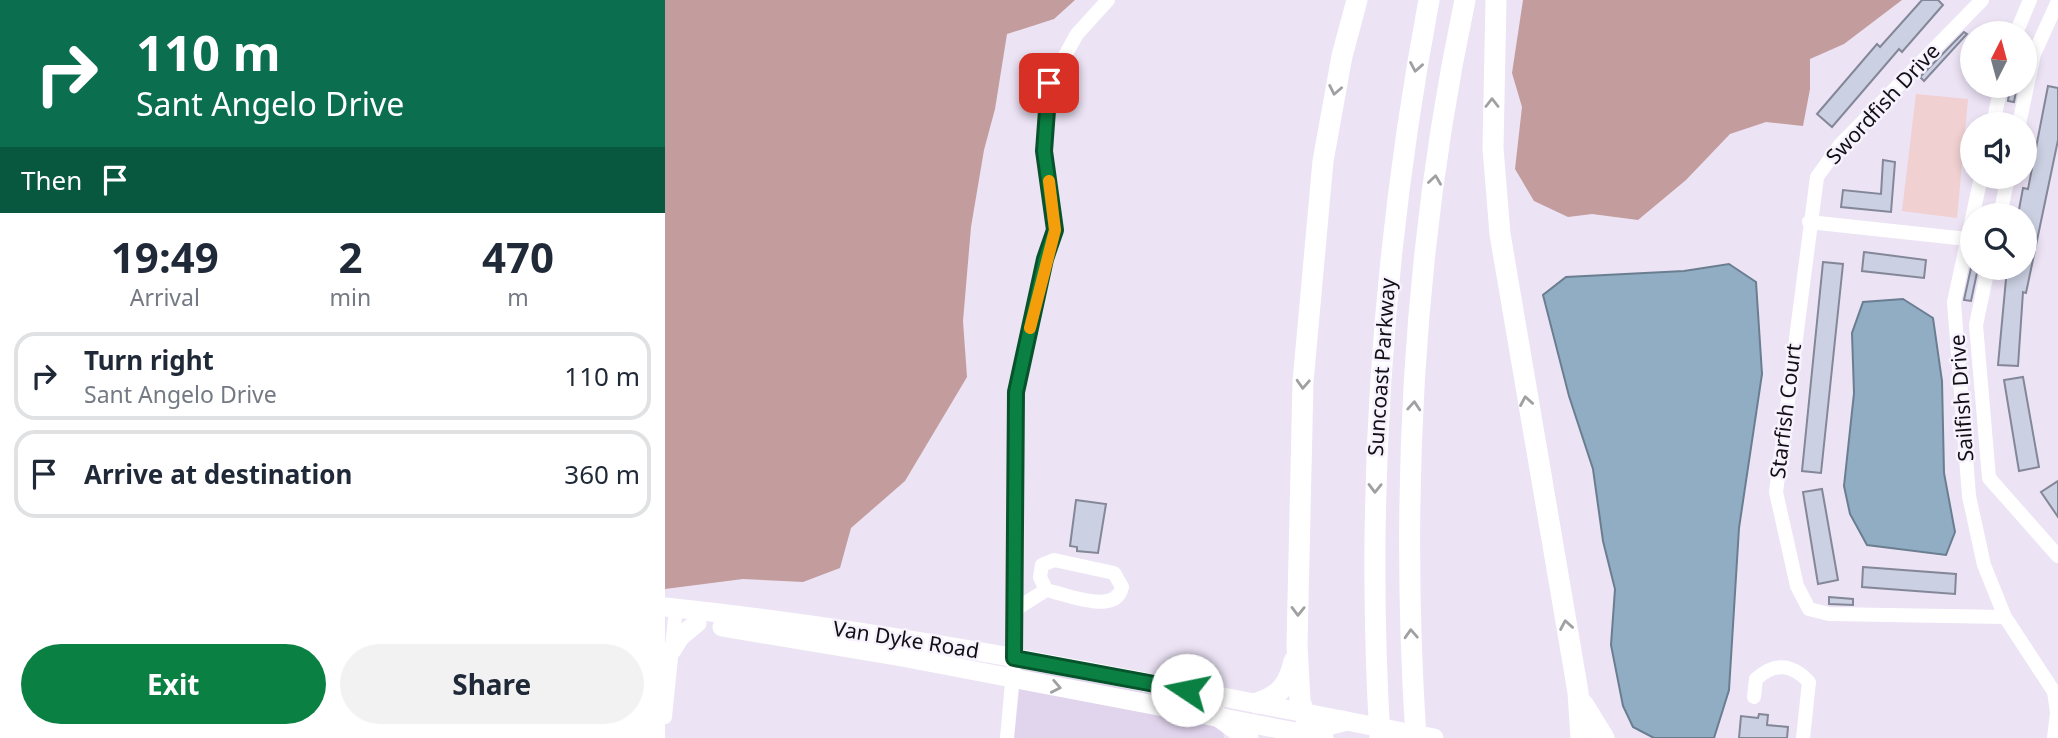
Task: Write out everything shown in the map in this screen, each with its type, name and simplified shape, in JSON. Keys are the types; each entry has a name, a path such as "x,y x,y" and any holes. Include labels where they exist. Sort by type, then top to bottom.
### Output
{"highway":[{"path":"1343,721 1314,732 1297,645 1303,382 1317,219 1333,99 1357,0"},
{"name":"Suncoast Parkway","path":"1380,738 1374,539 1384,307 1402,150 1429,0"},
{"name":"Suncoast Parkway","path":"1416,738 1409,530 1418,335 1441,138 1465,0"},
{"path":"1496,0 1493,148 1500,234 1578,692 1581,738"},
{"path":"1257,703 1274,696 1285,686 1297,645"},
{"path":"1578,692 1604,738"},
{"path":"1218,716 1248,738"}],"main road":[{"name":"Van Dyke Road","path":"670,614 831,628 1014,658 1257,703 1314,732"},
{"name":"Van Dyke Road","path":"670,614 697,623 1314,732"},
{"path":"672,650 680,637 697,623"},
{"path":"1343,721 1434,738"}],"street":[{"path":"1007,738 1016,609 1016,392 1045,259 1055,230 1044,151 1049,83 1077,34 1108,0"},
{"name":"Swordfish Drive","path":"1809,222 1817,177 1840,145 1983,0"},
{"path":"2021,21 2030,0"},
{"path":"2022,112 2034,54 2058,1"},
{"path":"1809,222 1960,238"},
{"name":"Starfish Court","path":"1809,222 1776,492 1797,586 1809,609 1829,614 2005,617"},
{"name":"Sailfish Drive","path":"1960,273 1954,302 1969,496 1984,565 2005,617 2056,695"},
{"path":"1985,280 1976,325 1989,478 2058,556"},
{"path":"1016,609 1046,590 1103,602 1112,601 1120,595 1122,587 1114,573 1054,559 1042,565 1040,577 1046,590"},
{"path":"665,717 672,650 670,614"},
{"path":"1754,697 1756,679 1766,670 1781,666 1797,669 1809,682 1803,738"},
{"path":"2054,738 2056,695"}],"shaded area":[{"path":"665,0 1075,0 1054,19 1007,34 971,227 963,321 967,377 905,481 851,528 840,568 803,582 743,579 665,589"},
{"path":"1523,0 1902,0 1844,44 1810,59 1810,89 1803,126 1766,122 1730,134 1686,180 1638,220 1592,214 1568,217 1534,201 1515,169 1522,107 1512,73"},
{"path":"1916,94 1968,99 1967,112 1960,112 1957,218 1902,211"},
{"path":"1022,665 1217,689 1224,738 1014,738"}],"water":[{"path":"1729,264 1756,282 1762,374 1739,528 1729,690 1714,738 1654,738 1633,727 1623,706 1611,645 1615,589 1603,541 1593,469 1569,396 1543,295 1566,277 1684,271"},
{"path":"1903,299 1933,318 1942,381 1944,473 1955,532 1946,555 1867,545 1850,514 1844,486 1854,393 1852,333 1863,302"}],"building":[{"path":"1922,0 1938,0 1943,5 1902,52 1899,49 1832,127 1817,114 1877,44 1880,47"},
{"path":"1960,36 1960,42 1924,81 1920,77"},
{"path":"2048,86 2058,88 2058,140 2037,240 2037,203 2020,203 2023,189 2037,189 2037,143"},
{"path":"1883,160 1895,162 1891,212 1841,207 1843,190 1881,194"},
{"path":"1864,252 1926,260 1924,278 1862,271"},
{"path":"1823,262 1843,264 1821,473 1802,471"},
{"path":"1968,280 1975,280 1971,301 1964,300"},
{"path":"2006,280 2029,280 2026,293 2023,292 2018,366 1998,365"},
{"path":"2023,377 2039,467 2019,471 2004,380"},
{"path":"2058,481 2058,517 2041,492"},
{"path":"1822,489 1838,580 1818,584 1803,492"},
{"path":"1076,500 1106,504 1098,553 1077,551 1077,547 1070,546"},
{"path":"1863,567 1956,574 1955,594 1862,587"},
{"path":"1829,597 1853,599 1853,605 1829,604"},
{"path":"1759,714 1768,715 1767,725 1788,727 1787,738 1739,738 1741,716 1758,718"}],"slow traffic":[{"path":"1030,328 1045,259 1055,230 1049,181"}],"route":[{"path":"1049,83 1044,151 1055,230 1045,259 1016,392 1014,658 1187,690"}]}
